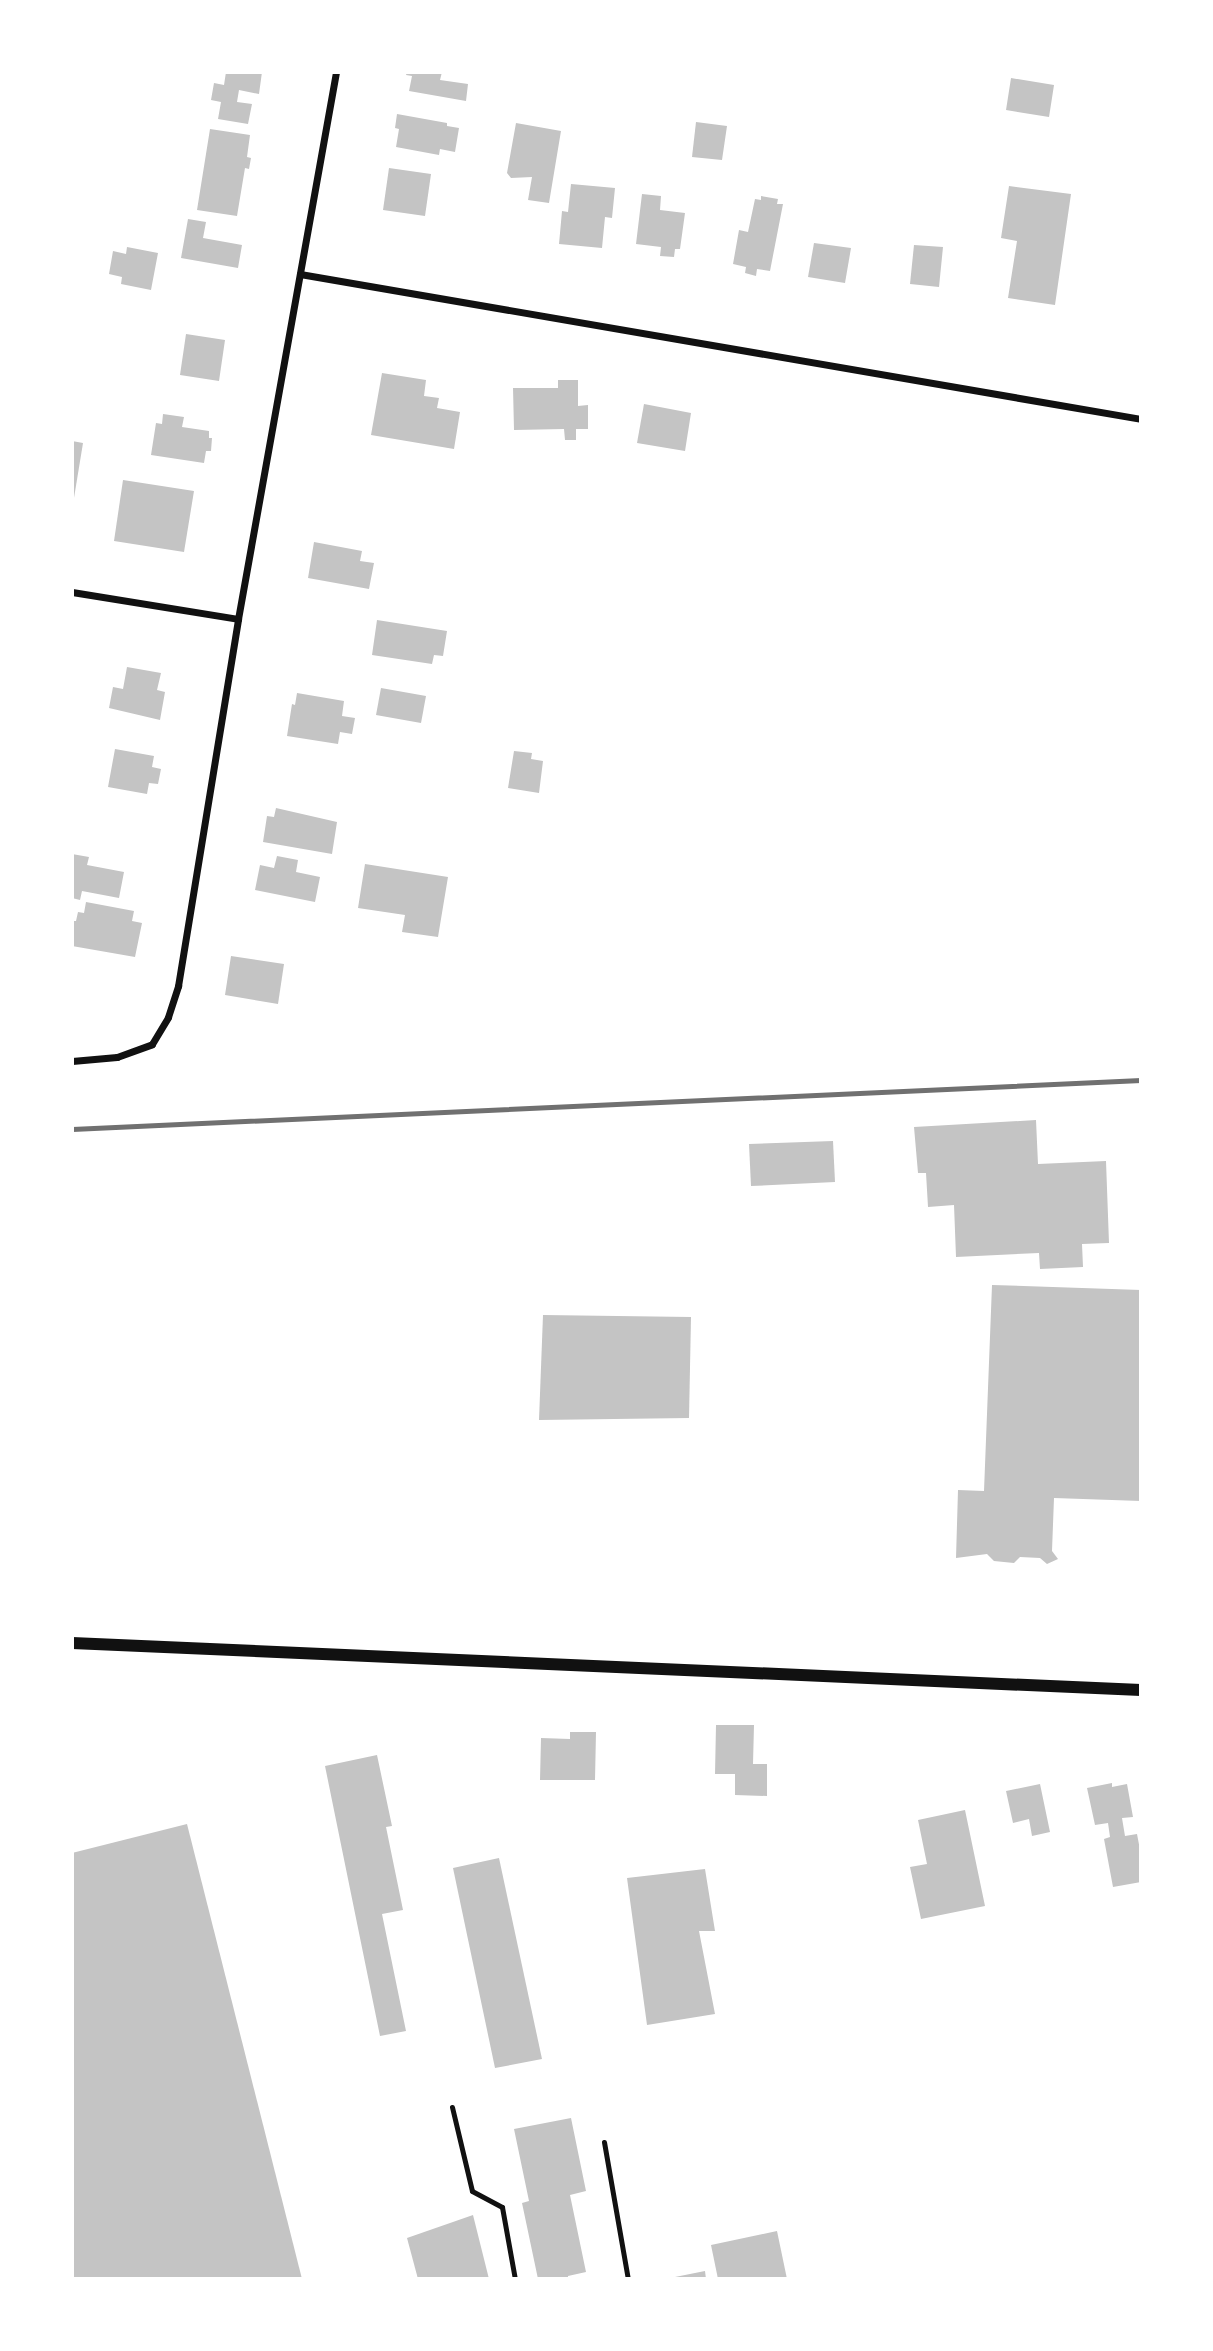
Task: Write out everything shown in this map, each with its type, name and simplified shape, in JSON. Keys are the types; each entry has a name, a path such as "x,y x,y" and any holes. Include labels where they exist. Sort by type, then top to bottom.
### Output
{"street":[{"path":"72,1061 117,1057 152,1044 168,1017 178,986 238,620 335,72"},
{"path":"300,274 1141,419"},
{"path":"72,592 238,620"},
{"path":"72,1643 1141,1690"}],"lane":[{"path":"452,2107 472,2191 502,2207 516,2279"},
{"path":"604,2142 628,2279"}],"building":[{"path":"226,72 262,72 259,94 239,90 237,102 252,104 248,124 218,119 221,102 211,100 214,83 224,85"},
{"path":"407,72 442,72 440,80 468,84 466,101 409,91 412,76 406,75"},
{"path":"1011,78 1054,85 1049,117 1006,110"},
{"path":"397,114 447,123 447,126 459,128 455,152 440,149 439,155 396,147 399,129 395,128"},
{"path":"696,122 727,126 722,160 692,157"},
{"path":"516,123 561,131 549,203 528,200 532,177 511,178 507,173"},
{"path":"210,129 250,135 247,157 251,158 249,169 245,168 237,216 197,210"},
{"path":"389,168 431,174 425,216 383,210"},
{"path":"571,184 615,188 612,218 605,217 602,248 559,244 562,211 568,212"},
{"path":"1009,186 1071,194 1055,305 1008,298 1017,241 1001,238"},
{"path":"642,194 661,196 660,210 685,213 680,249 675,249 674,257 660,256 661,247 636,244"},
{"path":"761,196 778,199 777,204 783,204 770,271 757,269 756,276 745,273 746,267 733,264 739,230 748,232 755,199 761,200"},
{"path":"188,219 206,222 203,238 242,245 238,268 181,258"},
{"path":"814,243 851,248 845,283 808,277"},
{"path":"914,245 943,247 939,287 910,284"},
{"path":"127,247 158,253 151,290 121,284 122,277 109,274 113,251 126,254"},
{"path":"186,334 225,340 219,381 180,375"},
{"path":"382,373 426,380 424,396 439,398 437,408 460,412 454,449 371,435"},
{"path":"558,380 578,380 578,406 588,405 588,429 576,429 576,440 565,440 564,429 514,430 513,388 558,388"},
{"path":"644,404 691,413 685,451 637,443"},
{"path":"163,414 184,417 182,427 209,431 209,438 212,438 211,451 206,451 204,463 151,455 156,423 162,424"},
{"path":"72,441 83,443 73,504 72,504"},
{"path":"123,480 194,491 184,552 114,541"},
{"path":"314,542 362,551 360,561 374,563 369,589 308,578"},
{"path":"377,620 447,631 443,656 434,655 432,664 372,655"},
{"path":"127,667 161,673 157,690 165,692 160,720 109,708 113,687 123,689"},
{"path":"381,688 426,696 421,723 376,715"},
{"path":"297,693 344,701 342,716 355,718 352,734 340,732 338,744 287,736 292,704 295,705"},
{"path":"115,749 154,756 152,767 161,769 158,784 149,783 147,794 108,787"},
{"path":"514,751 532,753 531,759 543,761 539,793 508,788"},
{"path":"276,808 337,822 332,854 263,842 267,816 274,817"},
{"path":"72,854 89,857 87,865 124,872 119,898 82,891 80,900 72,898"},
{"path":"277,856 298,860 296,872 320,877 315,902 255,890 260,865 274,868"},
{"path":"365,864 448,877 438,937 402,932 405,915 358,908"},
{"path":"86,902 134,911 132,921 142,923 135,957 72,946 72,921 76,921 78,912 84,913"},
{"path":"231,956 284,964 278,1004 225,995"},
{"path":"1036,1120 1038,1164 1106,1161 1109,1243 1082,1244 1083,1267 1040,1269 1039,1253 956,1257 954,1205 928,1207 926,1173 918,1173 914,1127"},
{"path":"833,1141 835,1182 751,1186 749,1144"},
{"path":"992,1285 1141,1290 1141,1501 1054,1498 1052,1551 1058,1559 1047,1564 1040,1558 1020,1557 1014,1563 994,1561 987,1554 956,1558 958,1490 984,1491"},
{"path":"543,1315 691,1317 689,1418 539,1420"},
{"path":"716,1725 754,1725 753,1764 767,1764 767,1796 735,1795 735,1774 715,1774"},
{"path":"570,1732 596,1732 595,1780 540,1780 541,1738 570,1739"},
{"path":"377,1755 392,1826 386,1827 403,1910 382,1914 406,2031 380,2036 325,1766"},
{"path":"1112,1783 1112,1787 1127,1784 1133,1817 1122,1818 1125,1836 1137,1834 1141,1855 1141,1882 1113,1887 1104,1839 1110,1837 1108,1823 1095,1825 1087,1788"},
{"path":"1040,1784 1050,1832 1032,1836 1029,1819 1013,1823 1006,1791"},
{"path":"965,1810 985,1906 921,1919 910,1867 927,1864 918,1820"},
{"path":"187,1824 302,2279 72,2279 72,1853"},
{"path":"499,1858 542,2059 495,2068 453,1868"},
{"path":"705,1869 715,1931 699,1931 715,2014 647,2025 627,1878"},
{"path":"571,2118 586,2191 570,2195 586,2272 568,2276 568,2279 538,2279 522,2203 529,2201 514,2129"},
{"path":"473,2215 489,2279 418,2279 407,2238"},
{"path":"777,2231 787,2279 718,2279 711,2245"},
{"path":"705,2271 706,2279 670,2279 670,2278"}],"railway":[{"path":"72,1129 1141,1080"}]}
